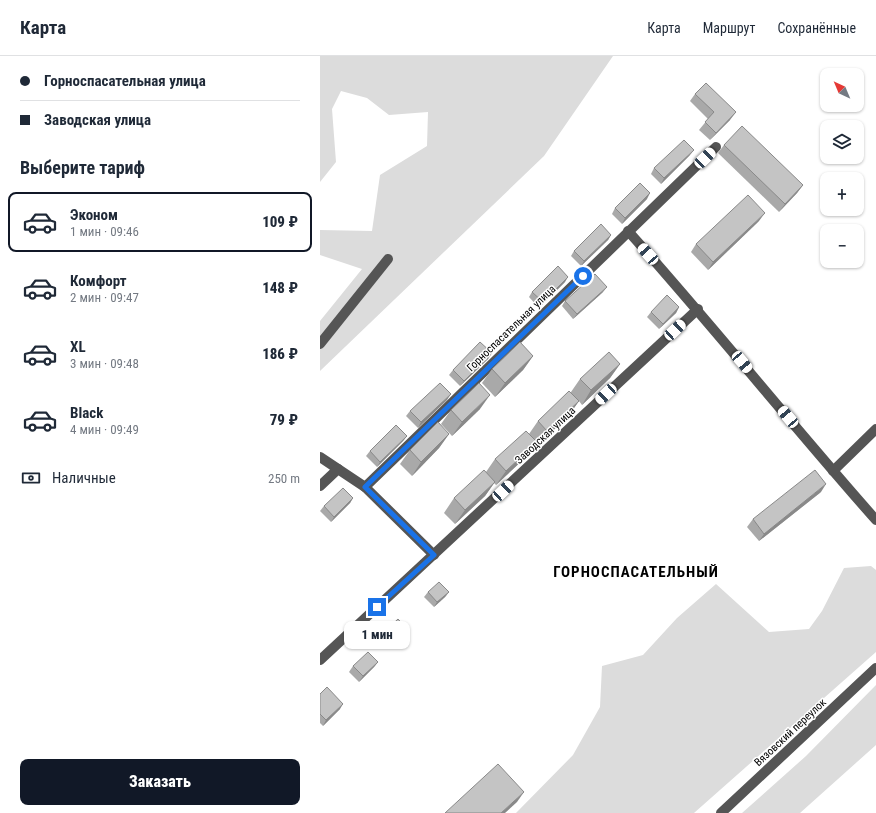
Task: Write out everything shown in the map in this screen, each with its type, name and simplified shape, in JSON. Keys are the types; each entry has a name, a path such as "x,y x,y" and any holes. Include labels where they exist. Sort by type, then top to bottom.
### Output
{"street":[{"name":"Горноспасательная улица","path":"365,487 716,147"},
{"path":"628,232 698,309 833,471 876,520"},
{"path":"320,344 388,259"},
{"name":"Заводская улица","path":"320,660 698,309"},
{"path":"833,471 876,429"},
{"path":"320,457 365,487 434,555"},
{"path":"320,486 338,469"},
{"name":"Вязовский переулок","path":"721,813 876,668"}],"shaded area":[{"path":"320,56 613,56 544,156 320,371 320,321 362,269 320,255 320,230 372,231 380,175 427,146 428,112 389,115 367,98 341,91 332,109 336,162 320,182"},
{"path":"871,566 876,570 876,652 694,813 516,813 573,755 600,707 602,666 643,655 677,618 716,584 769,632 809,629 822,611 844,568"},
{"path":"876,685 876,745 800,813 742,813 806,756"}],"building":[{"path":"706,83 736,112 716,133 705,122 714,112 695,94"},
{"path":"742,126 803,185 785,204 724,145"},
{"path":"684,140 694,150 664,178 654,168"},
{"path":"640,183 650,193 625,218 615,208"},
{"path":"748,195 765,213 713,262 696,244"},
{"path":"601,224 611,235 584,261 574,251"},
{"path":"558,266 568,277 543,302 532,292"},
{"path":"595,274 607,287 577,314 565,301"},
{"path":"667,295 679,307 663,324 651,312"},
{"path":"480,342 492,353 464,381 453,370"},
{"path":"520,342 533,356 505,383 492,369"},
{"path":"609,352 620,364 591,390 580,379"},
{"path":"440,383 451,394 421,422 410,411"},
{"path":"479,383 490,395 462,422 451,410"},
{"path":"569,391 579,401 547,431 538,421"},
{"path":"438,422 449,434 421,462 410,450"},
{"path":"396,425 407,436 380,462 370,451"},
{"path":"526,431 537,442 506,471 495,459"},
{"path":"484,470 495,482 465,510 454,498"},
{"path":"815,470 826,484 764,534 753,519"},
{"path":"343,488 353,498 334,517 324,506"},
{"path":"439,582 449,592 437,602 428,592"},
{"path":"398,619 409,631 395,644 384,632"},
{"path":"368,652 378,662 363,676 353,666"},
{"path":"327,687 343,704 326,720 320,714 320,694"},
{"path":"498,764 524,792 501,813 445,813"}],"district":[{"name":"ГОРНОСПАСАТЕЛЬНЫЙ","path":"636,572"}],"route":[{"path":"377,607 434,555 365,487 583,276"}]}
